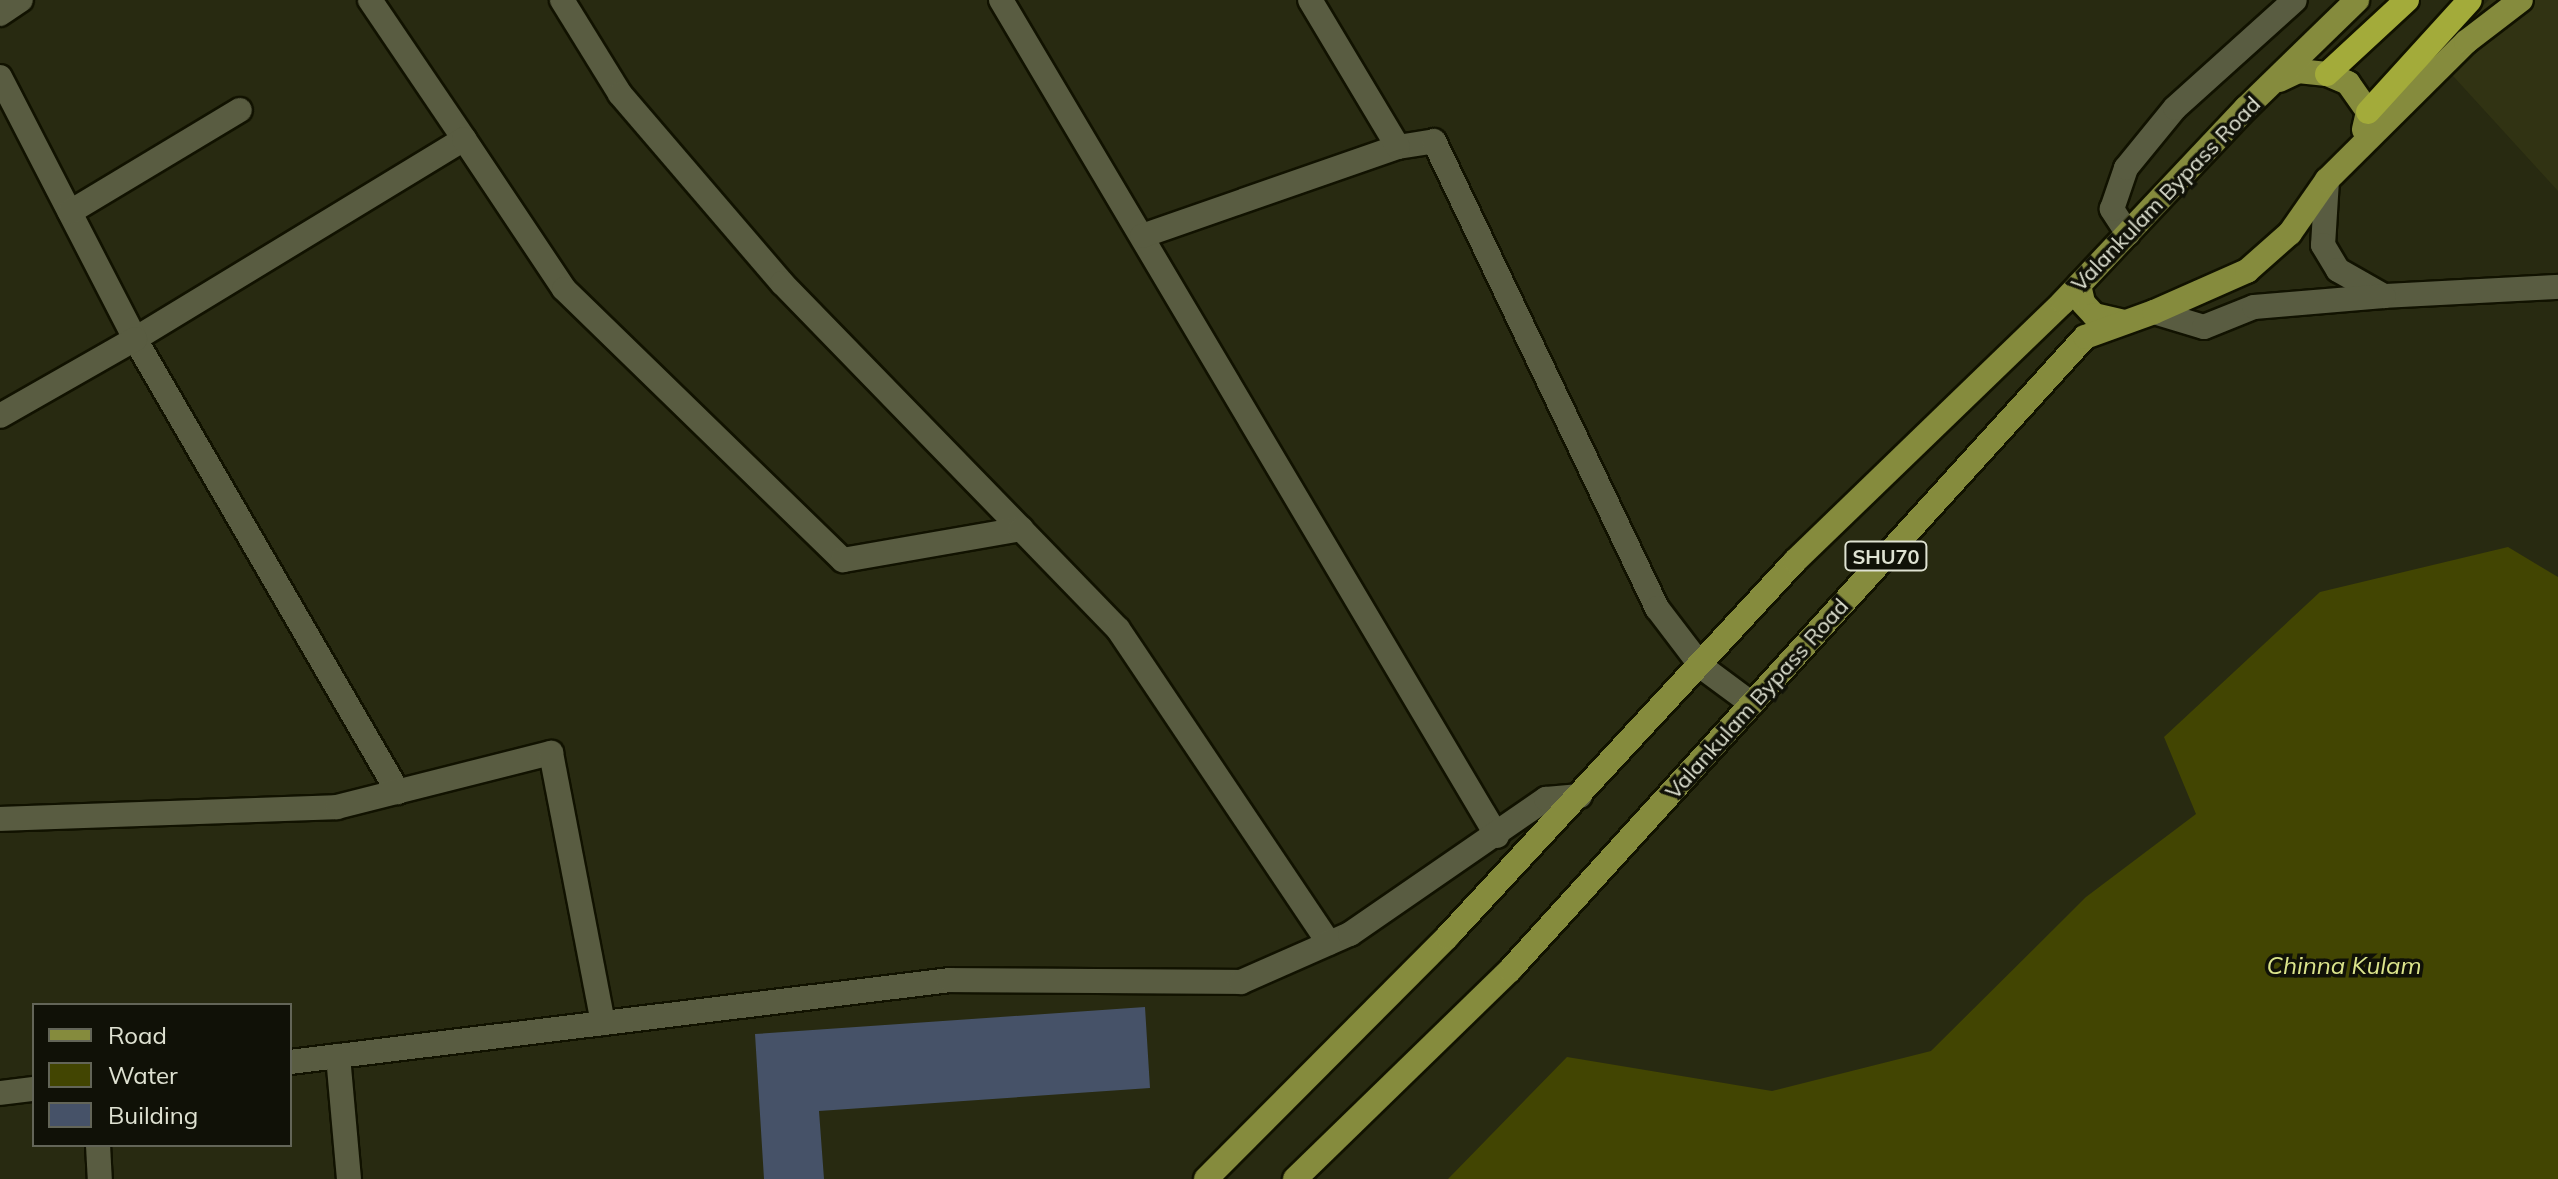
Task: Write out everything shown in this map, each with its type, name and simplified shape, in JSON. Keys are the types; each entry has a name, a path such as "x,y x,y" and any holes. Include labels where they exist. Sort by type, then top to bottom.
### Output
{"highway":[{"path":"2327,74 2407,0"},
{"path":"2368,112 2470,0"}],"main road":[{"name":"Valankulam Bypass Road","path":"1206,1179 1447,937 1702,667 1795,561 2079,285 2357,0"},
{"name":"Valankulam Bypass Road","path":"1295,1179 1510,970 2085,337 2154,312 2247,271 2290,233 2327,180 2466,42 2521,0"},
{"path":"2274,83 2298,71 2327,74 2348,83 2368,112 2360,147"},
{"path":"2079,285 2083,303 2094,315 2124,322"}],"street":[{"path":"0,14 21,0"},
{"path":"370,0 564,289 843,560 1021,529"},
{"path":"562,0 620,94 782,283 1118,629 1329,943"},
{"path":"1001,0 1497,836"},
{"path":"1310,0 1398,147"},
{"path":"2128,234 2112,209 2126,168 2175,108 2295,0"},
{"path":"0,77 135,339 398,792"},
{"path":"70,212 240,110"},
{"path":"0,416 135,339 464,139"},
{"path":"1142,236 1398,147 1434,141 1657,608 1702,667 1752,704"},
{"path":"2327,180 2323,245 2338,270 2384,296"},
{"path":"2154,312 2204,327 2254,307 2384,296 2558,287"},
{"path":"0,819 337,807 551,753 603,1023"},
{"path":"292,1062 950,980 1241,982 1350,934 1497,836 1546,799 1580,796"},
{"path":"338,1056 349,1179"},
{"path":"0,1093 32,1089"},
{"path":"98,1147 100,1179"}],"shaded area":[{"path":"2489,0 2558,0 2558,191 2433,54"}],"water":[{"name":"Chinna Kulam","path":"2508,547 2558,577 2558,1179 1448,1179 1567,1057 1772,1091 1931,1051 2086,897 2196,814 2164,737 2320,592"}],"building":[{"path":"1145,1007 1150,1088 819,1111 824,1179 764,1179 755,1034"}]}
